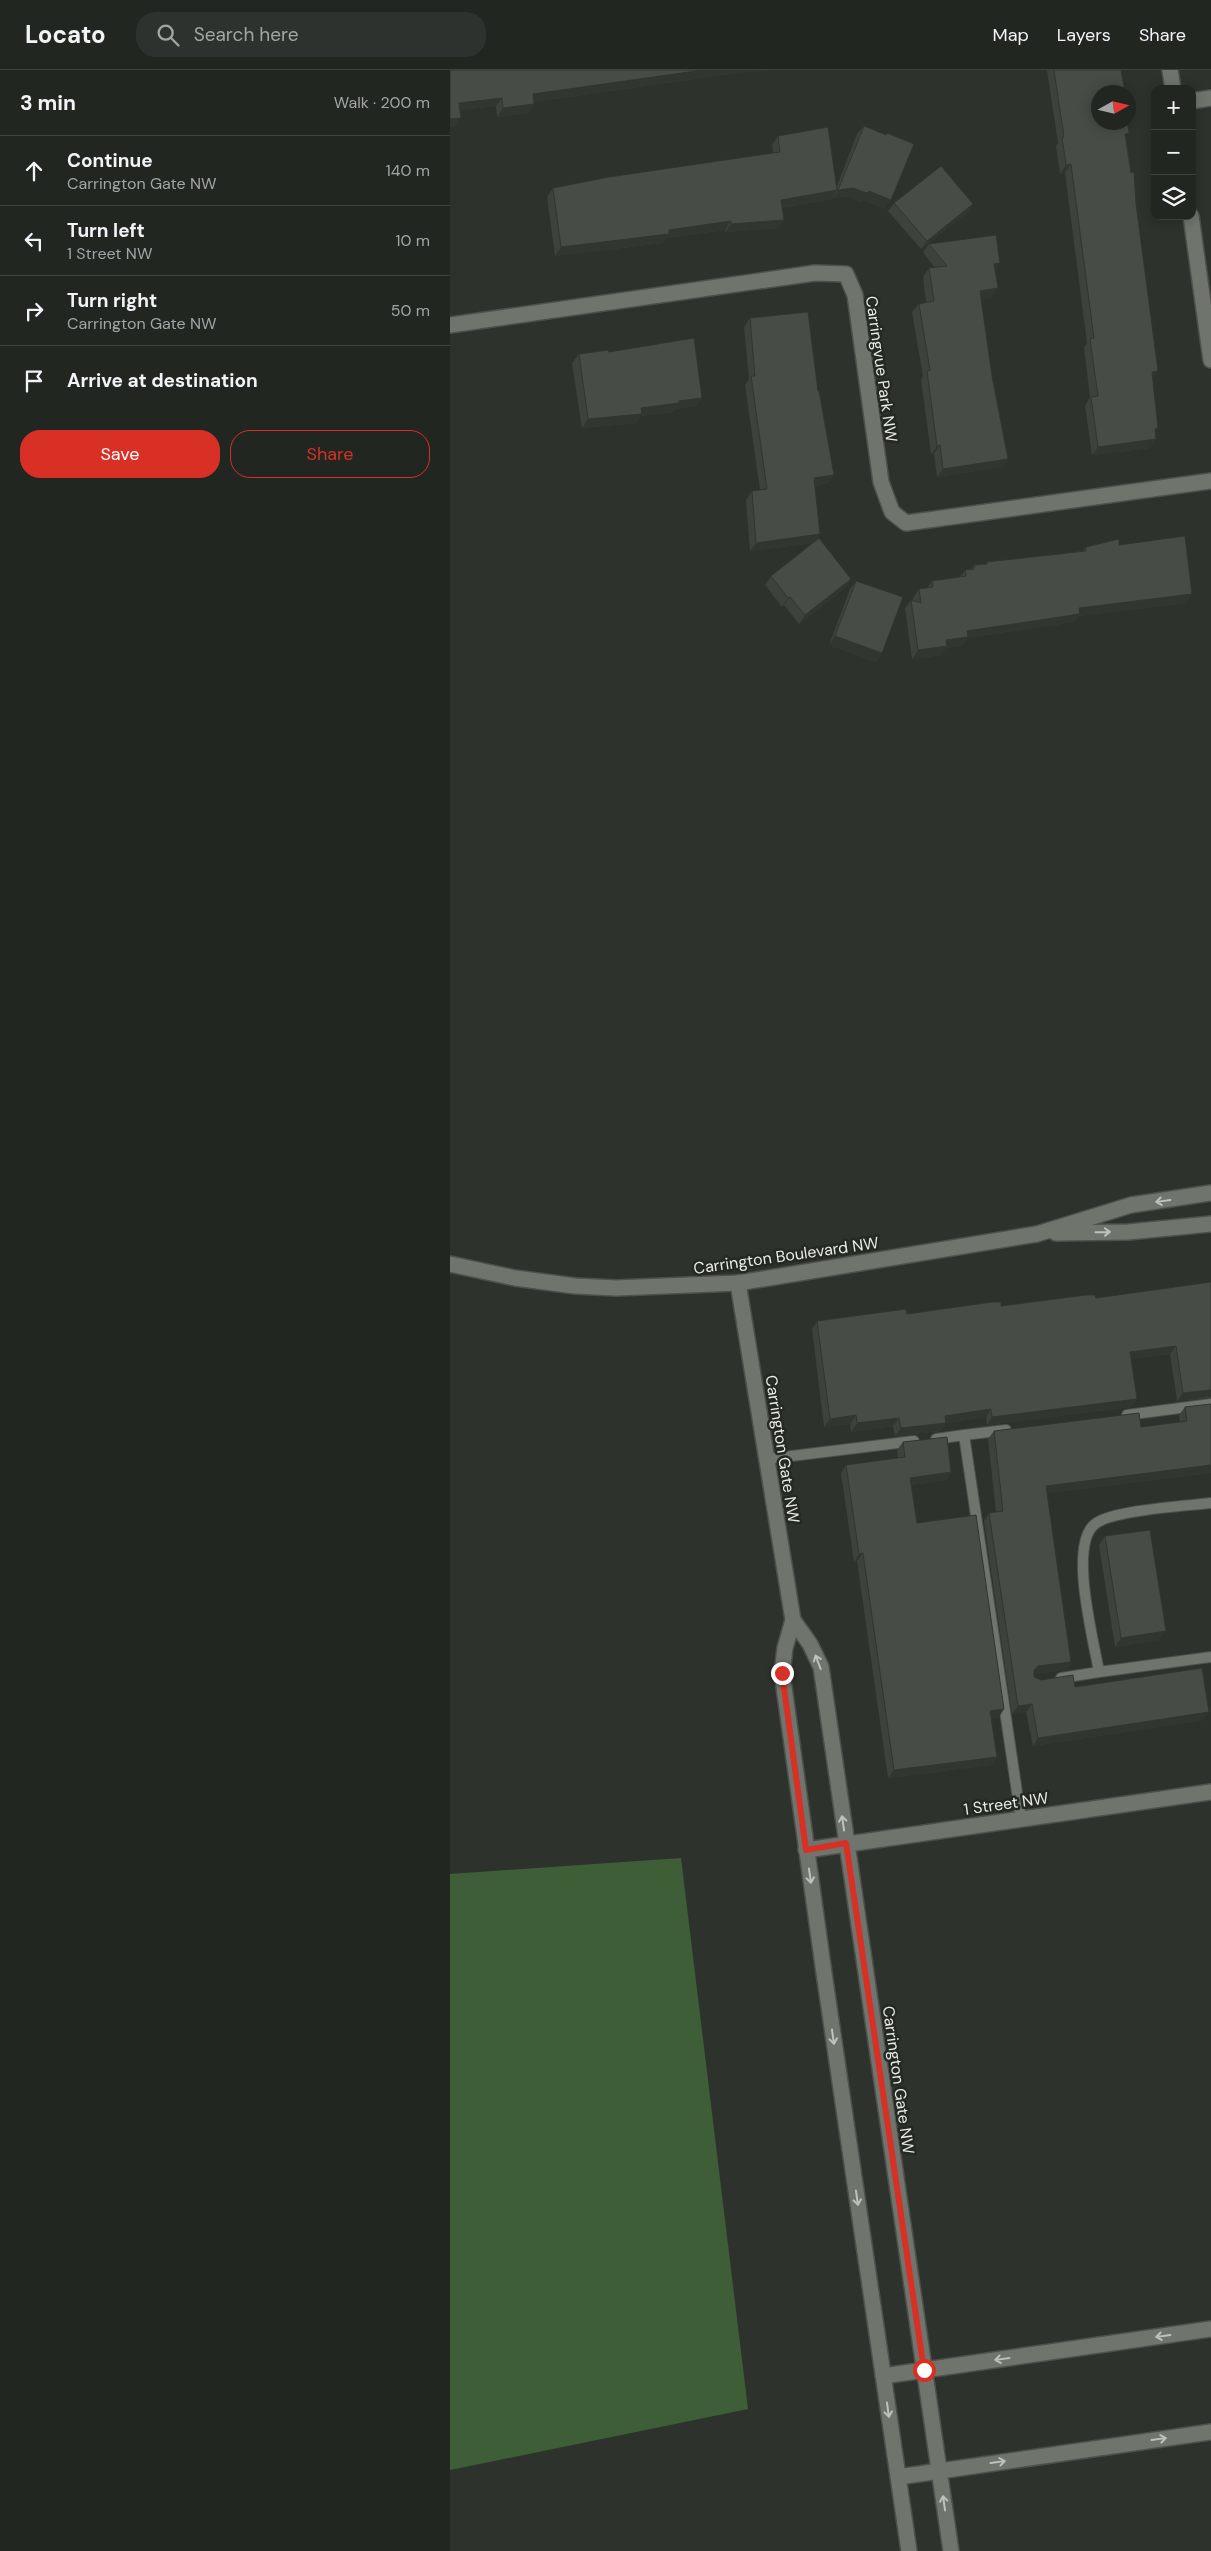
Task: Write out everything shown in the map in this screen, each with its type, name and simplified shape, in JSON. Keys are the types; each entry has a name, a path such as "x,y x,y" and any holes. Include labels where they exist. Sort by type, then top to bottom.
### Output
{"street":[{"path":"1170,70 1172,85"},
{"path":"1196,100 1211,98"},
{"path":"1192,220 1207,300 1211,360"},
{"name":"Carringvue Park NW","path":"450,325 815,273 846,274 855,295 881,482 892,512 906,523 1211,481"},
{"name":"Carrington Boulevard NW","path":"450,1264 515,1278 616,1288 738,1283 1037,1234 1131,1205 1211,1193"},
{"name":"Carrington Boulevard NW","path":"1037,1234 1128,1232 1211,1224"},
{"name":"Carrington Gate NW","path":"738,1283 793,1620 785,1648 782,1673 806,1850 909,2551"},
{"name":"Carrington Gate NW","path":"793,1620 810,1644 821,1667 951,2551"},
{"name":"1 Street NW","path":"806,1850 1211,1792"},
{"path":"883,2376 1211,2329"},
{"path":"898,2476 1211,2432"}],"lane":[{"path":"1112,1416 1211,1404"},
{"path":"767,1459 1014,1429"},
{"path":"964,1435 1020,1819"},
{"path":"1099,1672 1082,1569 1084,1541 1087,1535 1095,1524 1116,1516 1211,1503"},
{"path":"1053,1679 1211,1657"}],"green space":[{"path":"681,1858 748,2409 450,2470 450,1874"}],"building":[{"path":"450,70 703,70 533,94 534,104 503,108 502,98 459,103 461,118 450,119"},
{"path":"1054,70 1121,70 1124,85 1091,85 1091,130 1128,130 1129,133 1125,134 1131,173 1134,172 1136,204 1158,371 1152,372 1158,428 1155,429 1156,439 1098,447 1091,397 1098,396 1090,339 1094,338 1071,164 1066,165 1062,137 1064,137"},
{"path":"864,126 914,144 891,200 869,191 867,193 853,188 838,190"},
{"path":"828,127 837,190 781,200 784,220 731,224 731,221 669,230 669,234 561,247 553,188 609,177 780,152 778,136"},
{"path":"941,166 973,204 927,241 894,203"},
{"path":"996,235 1000,263 994,264 998,288 980,291 992,376 1008,459 943,469 940,445 937,446 927,371 930,370 919,304 934,301 929,268 947,266 929,244"},
{"path":"808,312 818,391 834,475 814,478 820,534 756,543 752,491 767,489 751,376 755,376 750,318"},
{"path":"694,338 702,398 641,408 642,414 588,419 579,354 608,350 609,352"},
{"path":"1185,536 1192,594 1079,608 1080,614 967,631 968,637 946,640 947,646 918,650 911,600 921,603 919,589 933,587 932,581 966,576 965,570 974,569 974,565 987,564 987,562 1086,551 1086,547 1119,539 1119,545"},
{"path":"819,538 851,579 805,615 790,597 788,598 771,576"},
{"path":"856,581 903,597 882,653 835,636"},
{"path":"1211,1282 1211,1390 1183,1393 1176,1346 1130,1352 1137,1399 992,1417 991,1409 945,1416 946,1423 901,1428 899,1418 857,1423 856,1415 830,1419 817,1321 906,1309 907,1314 992,1302 1001,1302 1001,1306 1086,1295 1095,1295 1096,1298"},
{"path":"1211,1404 1211,1465 1046,1486 1071,1662 1038,1666 1034,1670 1034,1677 1041,1680 1073,1675 1075,1687 1202,1668 1209,1712 1038,1738 1032,1704 1018,1706 989,1513 1003,1511 994,1431 1139,1413 1141,1427 1187,1421 1185,1407"},
{"path":"947,1437 951,1472 910,1478 917,1523 976,1515 1004,1709 990,1711 997,1757 894,1770 863,1553 859,1554 846,1465 905,1457 903,1442"},
{"path":"1150,1530 1166,1631 1121,1638 1105,1536"}],"route":[{"path":"782,1673 806,1850 846,1843 924,2370"}]}
